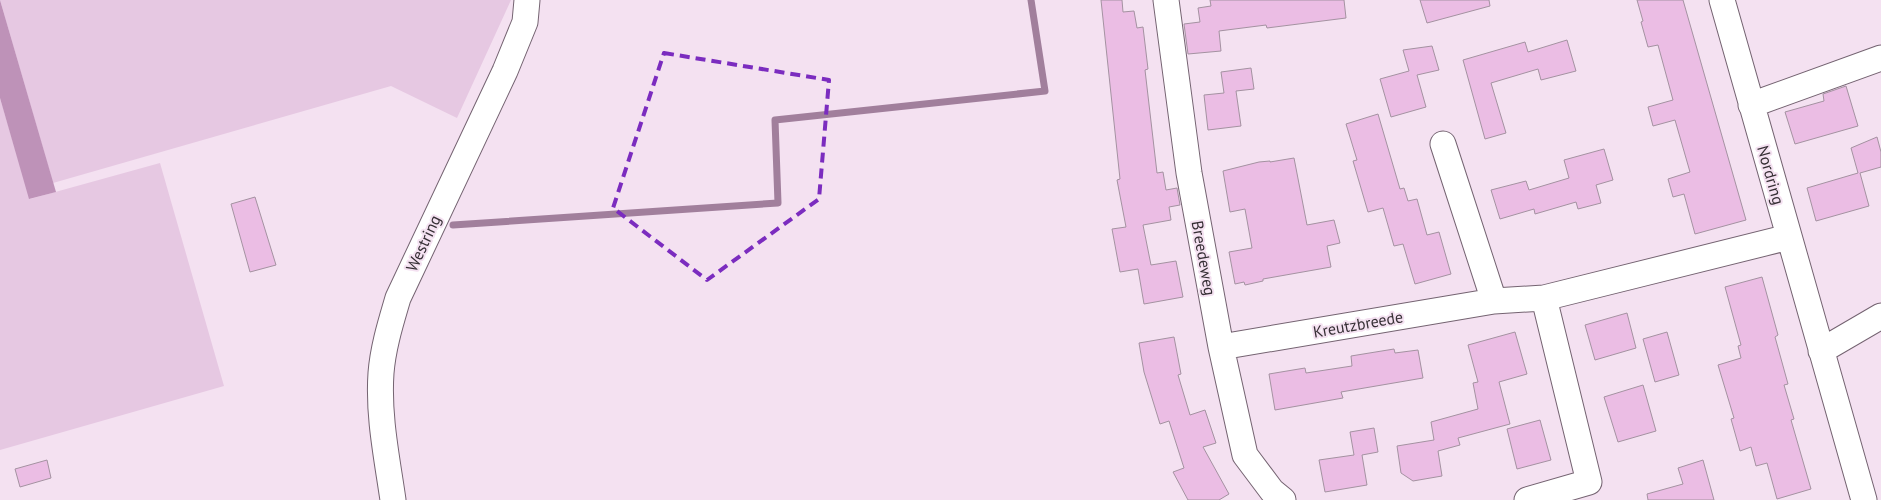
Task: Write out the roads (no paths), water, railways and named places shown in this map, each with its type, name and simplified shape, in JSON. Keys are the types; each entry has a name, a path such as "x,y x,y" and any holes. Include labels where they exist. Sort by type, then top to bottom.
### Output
{"street":[{"name":"Westring","path":"394,500 381,425 381,373 388,333 398,298 512,54 525,22 527,0"},
{"name":"Breedeweg","path":"1166,0 1189,173 1221,347 1245,456 1272,491 1283,500"},
{"name":"Nordring","path":"1722,0 1864,500"},
{"path":"1751,106 1881,58"},
{"path":"1443,144 1494,301"},
{"name":"Kreutzbreede","path":"1221,347 1494,301 1544,298 1789,237"},
{"path":"1526,500 1589,482 1544,298"},
{"path":"1821,351 1881,316"}],"waterway":[{"path":"453,225 778,203 775,120 1045,91 1031,0"}]}
